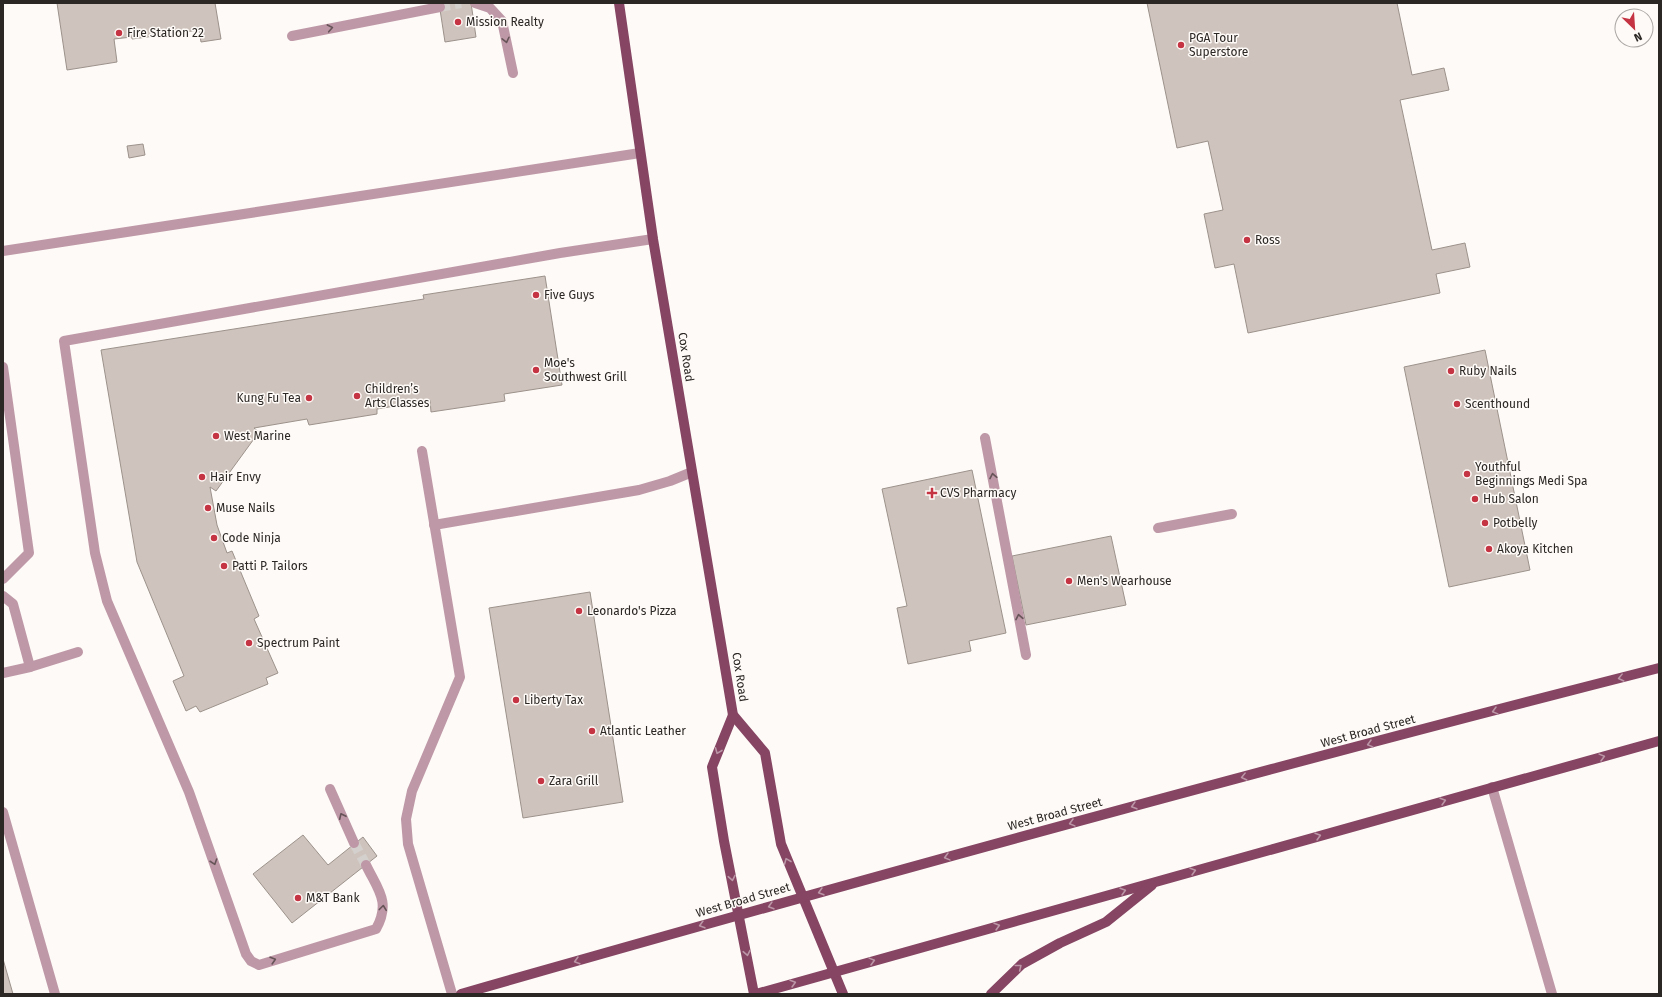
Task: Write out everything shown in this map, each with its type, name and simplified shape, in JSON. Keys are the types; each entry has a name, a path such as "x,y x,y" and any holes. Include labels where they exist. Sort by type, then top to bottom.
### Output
{"main road":[{"name":"Cox Road","path":"619,3 640,153 733,715 765,753 781,844 835,971 843,994"},
{"name":"West Broad Street","path":"461,994 803,897 1158,799 1659,668"},
{"name":"Cox Road","path":"733,715 712,768 724,841 755,994"},
{"path":"755,994 1659,741"},
{"path":"991,994 1022,964 1060,943 1106,922 1156,882"}],"lane":[{"path":"475,3 490,8 502,21 513,73"},
{"path":"292,36 440,7"},
{"path":"3,251 640,153"},
{"path":"366,865 384,901 381,920 376,929 259,965 251,961 246,954 189,792 107,601 95,553 64,341 560,253 654,240"},
{"path":"3,367 29,553 3,579"},
{"path":"986,438 1026,655"},
{"path":"422,451 460,677 412,791 406,819 408,844 452,994"},
{"path":"434,525 639,490 670,481 692,472"},
{"path":"1158,528 1232,514"},
{"path":"3,596 13,604 30,667"},
{"path":"3,673 30,667 78,652"},
{"path":"1492,787 1552,994"},
{"path":"330,789 354,843"},
{"path":"3,812 55,994"}],"building":[{"name":"Fire Station 22","path":"57,3 215,3 221,39 201,42 199,30 132,39 132,37 114,39 117,62 67,70"},
{"name":"Mission Realty","path":"439,3 471,3 476,37 445,42"},
{"path":"1147,3 1397,3 1412,75 1444,68 1449,90 1400,100 1432,250 1465,243 1470,267 1436,274 1440,293 1248,333 1234,264 1215,268 1204,214 1223,210 1208,141 1177,148"},
{"path":"143,144 145,155 129,158 127,146"},
{"path":"545,276 562,385 504,394 505,401 431,412 430,400 377,409 377,414 309,425 307,419 254,428 259,432 216,491 210,487 217,525 227,553 232,551 259,616 254,619 278,673 266,678 268,684 200,712 196,706 186,711 173,681 184,676 137,562 101,350 424,299 423,295"},
{"path":"1485,350 1530,570 1449,587 1404,367"},
{"name":"CVS Pharmacy","path":"972,470 1006,633 969,641 971,651 908,664 897,608 907,606 882,489"},
{"name":"Men's Wearhouse","path":"1111,536 1126,605 1026,625 1012,556"},
{"path":"590,592 623,802 523,818 489,608"},
{"name":"M&T Bank","path":"303,835 328,865 363,837 377,856 292,923 253,874"},
{"path":"3,959 13,994 3,994"}],"tunnel":[{"path":"440,7 461,3"},
{"path":"354,843 366,865"}],"place":[{"name":"Mission Realty","path":"458,22"},
{"name":"Fire Station 22","path":"119,33"},
{"name":"PGA Tour Superstore","path":"1181,45"},
{"name":"Ross","path":"1247,240"},
{"name":"Five Guys","path":"536,295"},
{"name":"Moe's Southwest Grill","path":"536,370"},
{"name":"Ruby Nails","path":"1451,371"},
{"name":"Children’s Arts Classes","path":"357,396"},
{"name":"Kung Fu Tea","path":"309,398"},
{"name":"Scenthound","path":"1457,404"},
{"name":"West Marine","path":"216,436"},
{"name":"Youthful Beginnings Medi Spa","path":"1467,474"},
{"name":"Hair Envy","path":"202,477"},
{"name":"CVS Pharmacy","path":"932,493"},
{"name":"Hub Salon","path":"1475,499"},
{"name":"Muse Nails","path":"208,508"},
{"name":"Potbelly","path":"1485,523"},
{"name":"Code Ninja","path":"214,538"},
{"name":"Akoya Kitchen","path":"1489,549"},
{"name":"Patti P. Tailors","path":"224,566"},
{"name":"Men's Wearhouse","path":"1069,581"},
{"name":"Leonardo's Pizza","path":"579,611"},
{"name":"Spectrum Paint","path":"249,643"},
{"name":"Liberty Tax","path":"516,700"},
{"name":"Atlantic Leather","path":"592,731"},
{"name":"Zara Grill","path":"541,781"},
{"name":"M&T Bank","path":"298,898"}]}
